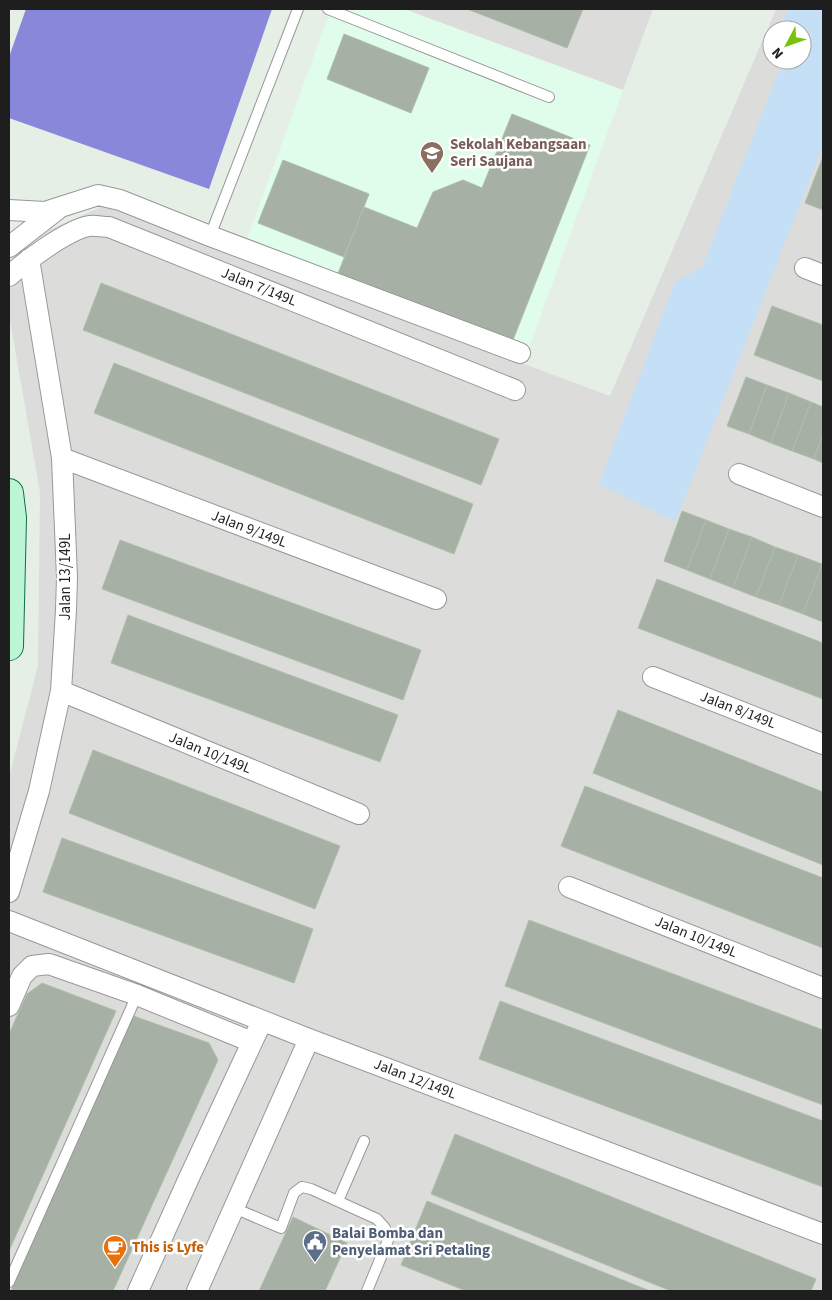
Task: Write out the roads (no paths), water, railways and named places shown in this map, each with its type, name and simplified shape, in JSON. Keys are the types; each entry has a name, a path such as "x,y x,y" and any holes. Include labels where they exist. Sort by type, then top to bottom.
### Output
{"main road":[{"path":"9,493 12,518 9,646"}],"street":[{"path":"9,210 45,212 98,195 120,200 520,353"},
{"path":"9,247 62,206"},
{"name":"Jalan 7/149L","path":"9,276 29,259 73,232 89,226 109,227 515,390"},
{"name":"Jalan 13/149L","path":"9,892 39,791 61,691 67,577 62,458 29,259"},
{"name":"Jalan 9/149L","path":"62,458 436,600"},
{"path":"739,474 823,507"},
{"name":"Jalan 8/149L","path":"653,677 823,744"},
{"name":"Jalan 10/149L","path":"61,691 359,814"},
{"name":"Jalan 10/149L","path":"569,886 823,988"},
{"name":"Jalan 12/149L","path":"9,921 262,1021 823,1234"},
{"path":"9,1006 22,976 32,966 48,964 137,995 252,1042"},
{"path":"138,1291 262,1021"},
{"path":"197,1291 309,1039"}],"lane":[{"path":"210,236 298,9"},
{"path":"328,9 549,97"},
{"path":"9,1282 137,995"},
{"path":"338,1201 364,1141"},
{"path":"234,1208 281,1228 294,1193 302,1188 311,1189 377,1218 385,1228 388,1240 367,1291"}],"place":[{"name":"Sekolah Kebangsaan Seri Saujana","path":"432,174"},
{"name":"Balai Bomba dan Penyelamat Sri Petaling","path":"315,1263"},
{"name":"This is Lyfe","path":"115,1268"}]}
